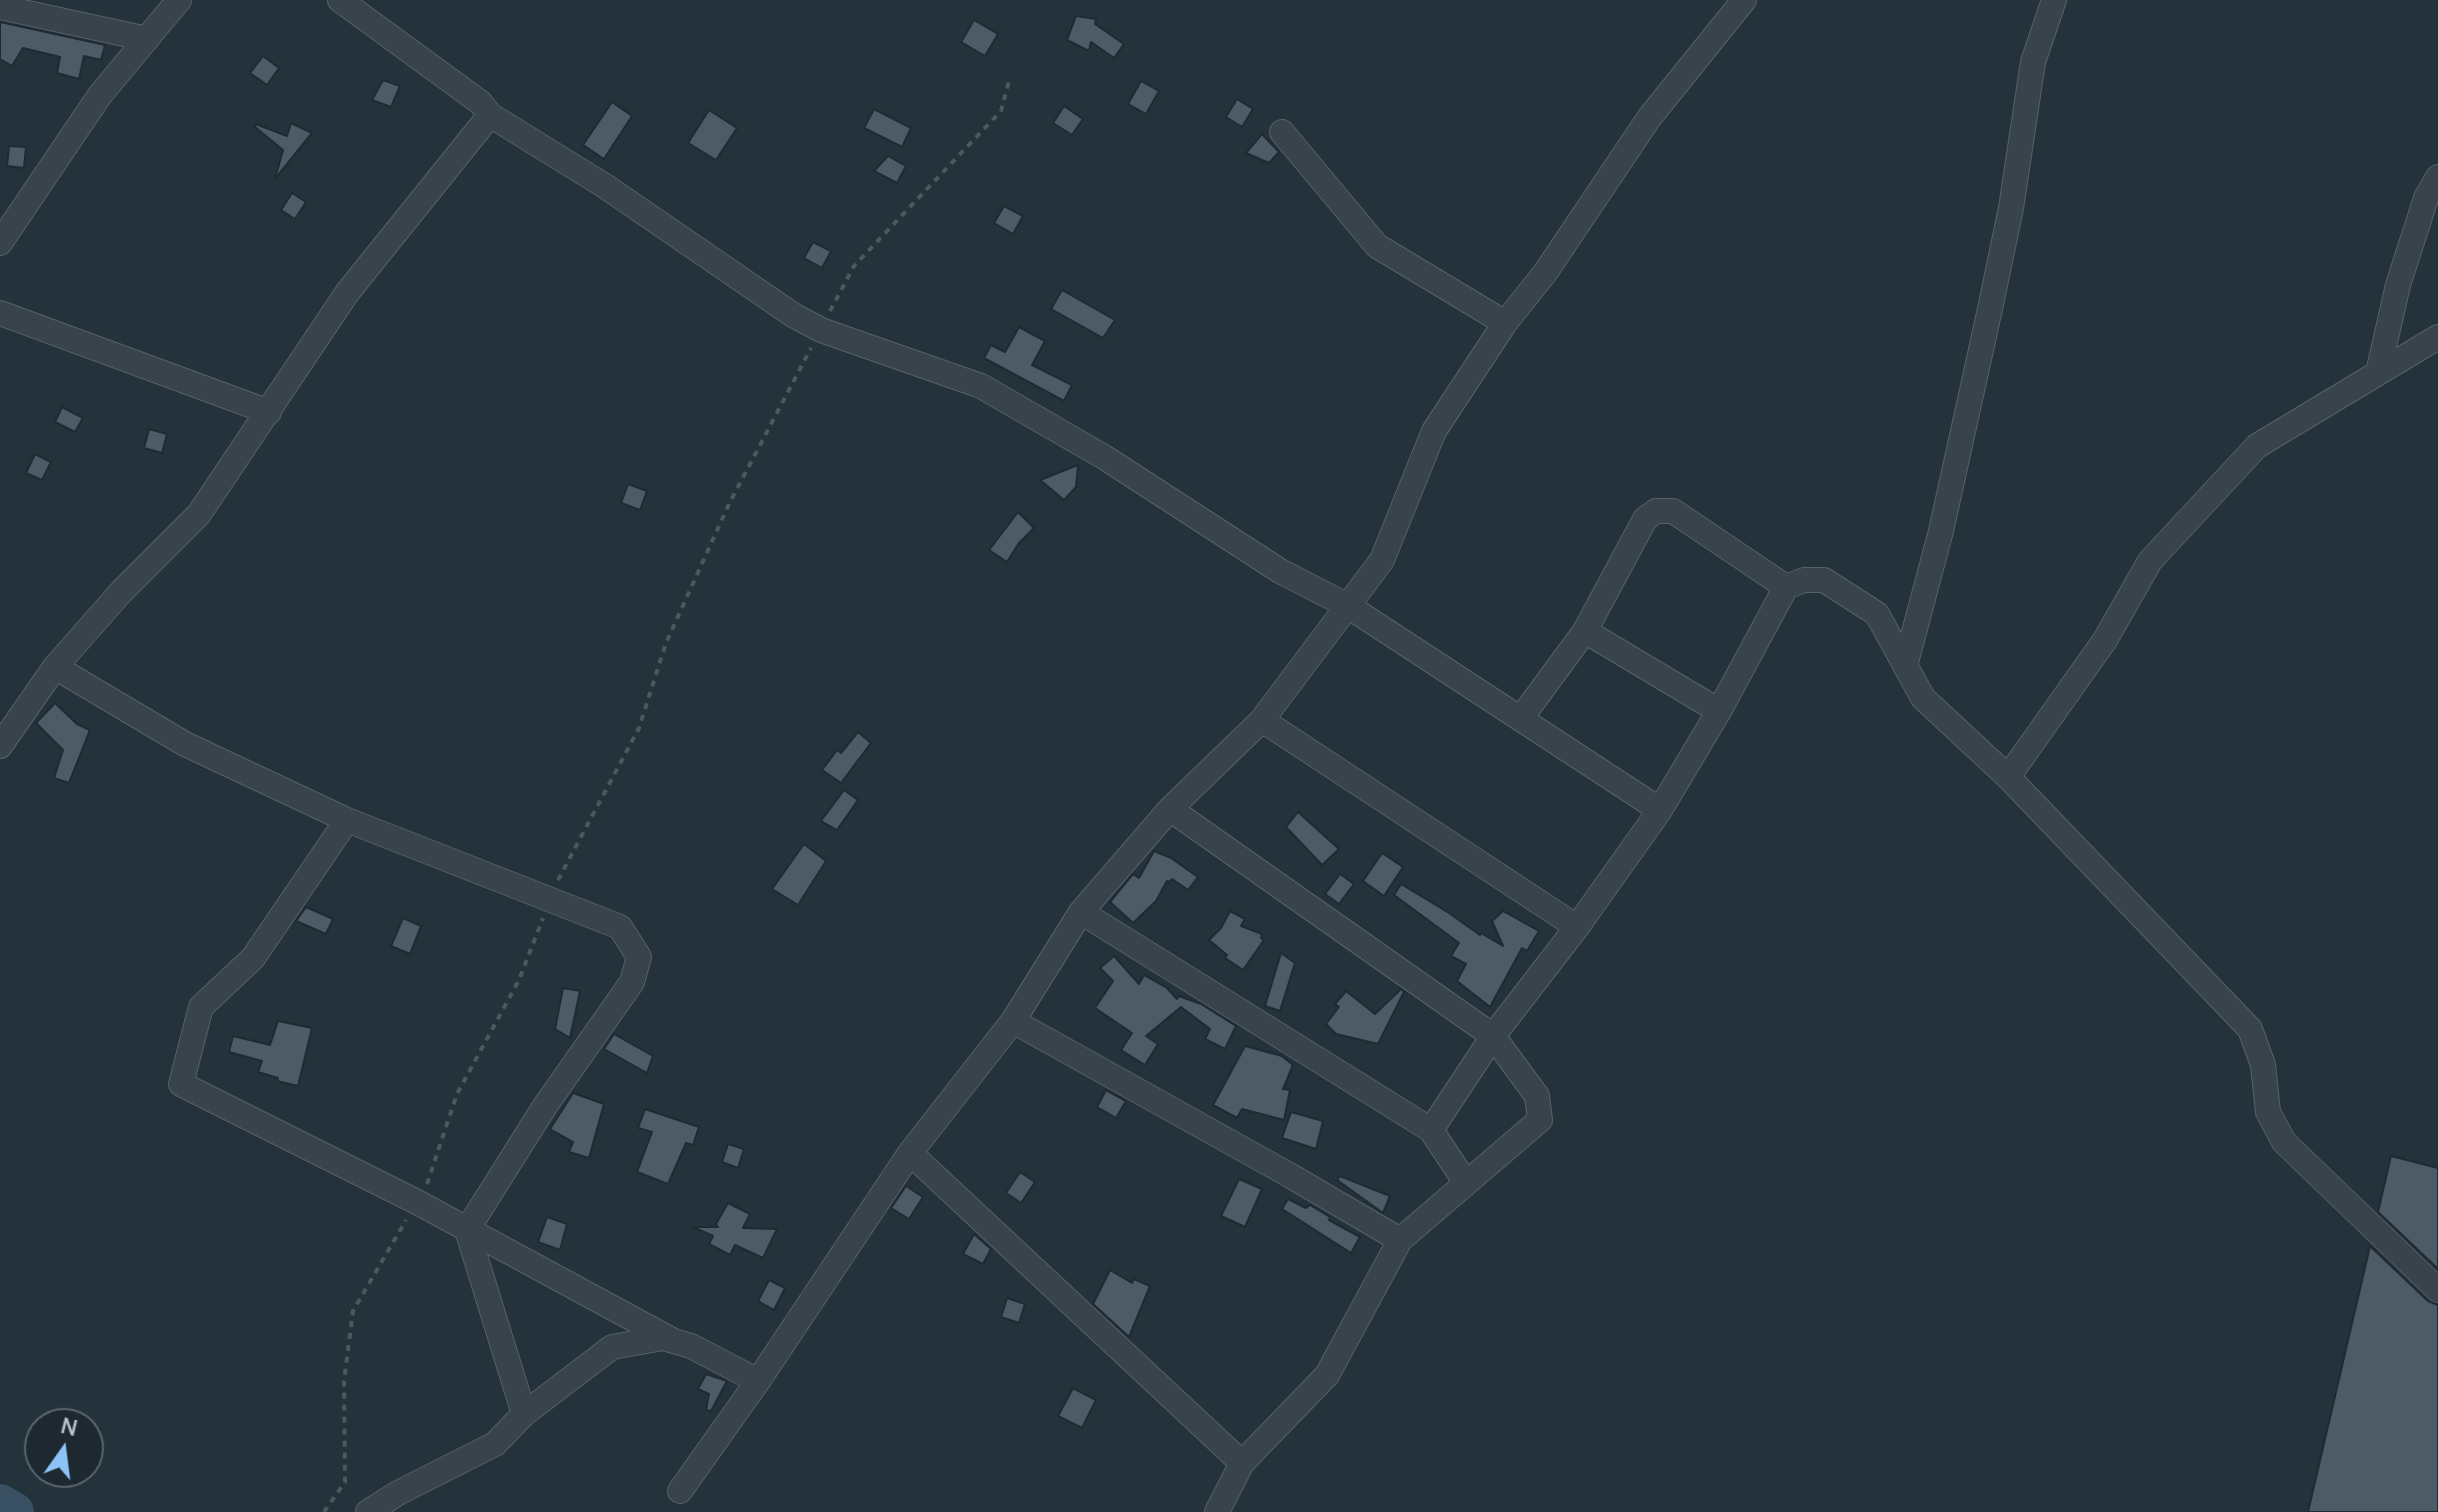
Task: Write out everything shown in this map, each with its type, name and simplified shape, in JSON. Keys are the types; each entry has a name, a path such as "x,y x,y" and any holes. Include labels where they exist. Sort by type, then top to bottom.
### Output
{"street":[{"path":"0,243 100,95 179,0"},
{"path":"340,0 481,103 490,115 605,186 793,315 821,330 981,386 1104,457 1280,571 1348,606 1660,810"},
{"path":"680,1491 758,1381 910,1153 1013,1021 1081,912 1170,809 1262,720 1382,560 1434,431 1505,323 1545,273 1649,118 1744,0"},
{"path":"1905,666 1941,531 1987,324 2011,208 2033,62 2054,0"},
{"path":"0,7 147,39"},
{"path":"0,746 55,667 121,592 199,514 347,293 490,115"},
{"path":"1282,132 1377,246 1505,323"},
{"path":"2378,373 2398,285 2426,198 2438,177"},
{"path":"0,313 269,412"},
{"path":"2008,777 2105,640 2150,561 2257,446 2438,337"},
{"path":"1521,718 1585,631 1645,519 1656,511 1673,511 1786,587"},
{"path":"1431,1130 1493,1036 1577,927 1660,810 1719,711 1786,587 1804,580 1824,580 1877,614 1923,698 2008,777 2250,1029 2263,1065 2268,1112 2284,1142 2438,1290"},
{"path":"1585,631 1719,711"},
{"path":"55,667 185,744 347,820 620,927 639,957 632,982 545,1106 467,1230 524,1414"},
{"path":"1262,720 1577,927"},
{"path":"1170,809 1493,1036 1537,1096 1540,1120 1400,1240 1327,1375 1242,1463 1217,1512"},
{"path":"347,820 253,958 201,1007 181,1084 417,1202 672,1340"},
{"path":"1081,912 1431,1130 1466,1183"},
{"path":"1013,1021 1400,1240"},
{"path":"910,1153 1242,1463"},
{"path":"368,1512 398,1493 495,1444 524,1414 612,1347 663,1338 672,1340 691,1346 758,1381"}],"path":[{"path":"324,1512 345,1482 344,1381 353,1311 427,1184 457,1094 519,980 578,839 639,728 666,643 729,504 854,266 1001,111 1010,77"}],"building":[{"path":"1076,16 1096,19 1095,24 1124,44 1114,58 1091,42 1089,51 1067,40"},
{"path":"974,20 998,34 985,56 961,42"},
{"path":"0,22 105,45 101,60 84,56 79,79 57,73 60,57 23,48 12,66 0,59"},
{"path":"263,56 279,68 267,85 250,73"},
{"path":"383,80 400,86 391,107 372,100"},
{"path":"1141,81 1159,91 1146,114 1128,104"},
{"path":"1237,99 1253,109 1242,127 1226,117"},
{"path":"612,102 632,116 604,159 583,145"},
{"path":"1064,106 1083,119 1072,135 1053,123"},
{"path":"874,109 911,128 902,147 864,128"},
{"path":"709,110 737,128 716,160 688,143"},
{"path":"291,123 312,133 275,179 283,150 255,127 256,124 287,136"},
{"path":"1262,134 1279,152 1269,163 1246,153"},
{"path":"9,146 26,147 24,168 7,166"},
{"path":"888,156 906,166 897,183 874,171"},
{"path":"292,193 306,202 295,219 281,210"},
{"path":"1004,206 1023,216 1013,234 994,223"},
{"path":"813,242 831,251 822,268 804,258"},
{"path":"1062,290 1115,320 1103,338 1051,309"},
{"path":"1019,327 1045,341 1032,365 1072,385 1064,401 984,358 991,345 1005,352"},
{"path":"62,407 83,418 75,432 55,422"},
{"path":"149,429 167,434 162,453 144,448"},
{"path":"35,454 51,462 42,480 26,473"},
{"path":"1078,465 1076,487 1064,500 1040,480"},
{"path":"628,484 647,491 640,510 621,503"},
{"path":"1018,512 1034,528 1019,543 1007,562 989,550"},
{"path":"55,703 77,724 90,730 69,783 54,778 63,750 36,723"},
{"path":"858,732 871,743 841,783 822,770 837,750 841,753"},
{"path":"844,790 858,800 837,830 821,821"},
{"path":"1298,812 1339,849 1322,865 1286,827"},
{"path":"804,844 826,861 798,905 772,889"},
{"path":"1154,851 1171,858 1198,877 1188,890 1172,879 1167,881 1156,901 1133,923 1110,902 1133,874 1139,878"},
{"path":"1382,853 1403,867 1384,896 1363,881"},
{"path":"1340,874 1354,884 1339,904 1325,894"},
{"path":"1401,884 1480,935 1503,946 1492,921 1503,911 1539,931 1527,951 1522,948 1490,1007 1457,981 1466,964 1451,956 1459,943 1394,895"},
{"path":"306,907 333,919 326,934 296,921"},
{"path":"1230,911 1245,919 1241,926 1262,934 1264,940 1243,970 1225,958 1227,955 1209,940 1221,928"},
{"path":"403,918 421,926 410,954 391,946"},
{"path":"1281,953 1295,963 1280,1011 1265,1006"},
{"path":"1114,956 1139,984 1144,975 1167,988 1177,999 1179,996 1201,1004 1236,1026 1225,1049 1205,1039 1210,1029 1181,1007 1146,1036 1158,1044 1145,1065 1121,1050 1132,1033 1095,1008 1113,981 1100,968"},
{"path":"563,988 580,991 570,1038 555,1029"},
{"path":"1401,989 1404,992 1378,1044 1336,1034 1326,1024 1339,1007 1335,1004 1346,991 1375,1014"},
{"path":"278,1021 312,1028 298,1086 258,1072 262,1061 229,1052 233,1036 270,1045"},
{"path":"614,1034 653,1056 647,1073 604,1049"},
{"path":"1245,1046 1282,1056 1293,1065 1283,1089 1290,1090 1284,1120 1242,1109 1237,1118 1213,1105"},
{"path":"1106,1090 1126,1101 1116,1118 1097,1107"},
{"path":"573,1093 604,1104 589,1158 569,1152 573,1142 550,1129"},
{"path":"645,1109 699,1127 693,1145 686,1143 668,1184 637,1172 652,1132 638,1128"},
{"path":"1291,1112 1323,1121 1316,1149 1282,1138"},
{"path":"728,1144 744,1149 738,1168 722,1162"},
{"path":"2391,1156 2438,1168 2438,1269 2378,1212"},
{"path":"1020,1172 1035,1182 1021,1203 1006,1193"},
{"path":"1340,1176 1390,1196 1383,1213 1337,1180"},
{"path":"1239,1179 1262,1189 1245,1227 1221,1216"},
{"path":"906,1186 923,1197 909,1219 891,1208"},
{"path":"1288,1199 1306,1208 1310,1205 1360,1237 1351,1253 1282,1209"},
{"path":"728,1203 750,1214 743,1228 777,1229 763,1258 735,1245 730,1255 709,1244 713,1236 693,1227 718,1227 716,1224"},
{"path":"547,1217 567,1224 560,1250 538,1242"},
{"path":"974,1234 991,1249 983,1264 963,1254"},
{"path":"2370,1246 2428,1301 2438,1305 2438,1512 2308,1512"},
{"path":"1110,1270 1132,1283 1134,1279 1150,1286 1129,1337 1093,1304"},
{"path":"769,1280 785,1288 774,1310 758,1301"},
{"path":"1007,1298 1025,1304 1019,1323 1001,1317"},
{"path":"706,1374 727,1381 711,1411 706,1410 709,1394 698,1389"},
{"path":"1073,1388 1096,1400 1082,1428 1058,1416"}],"waterway":[{"path":"0,1504 14,1512"}]}
